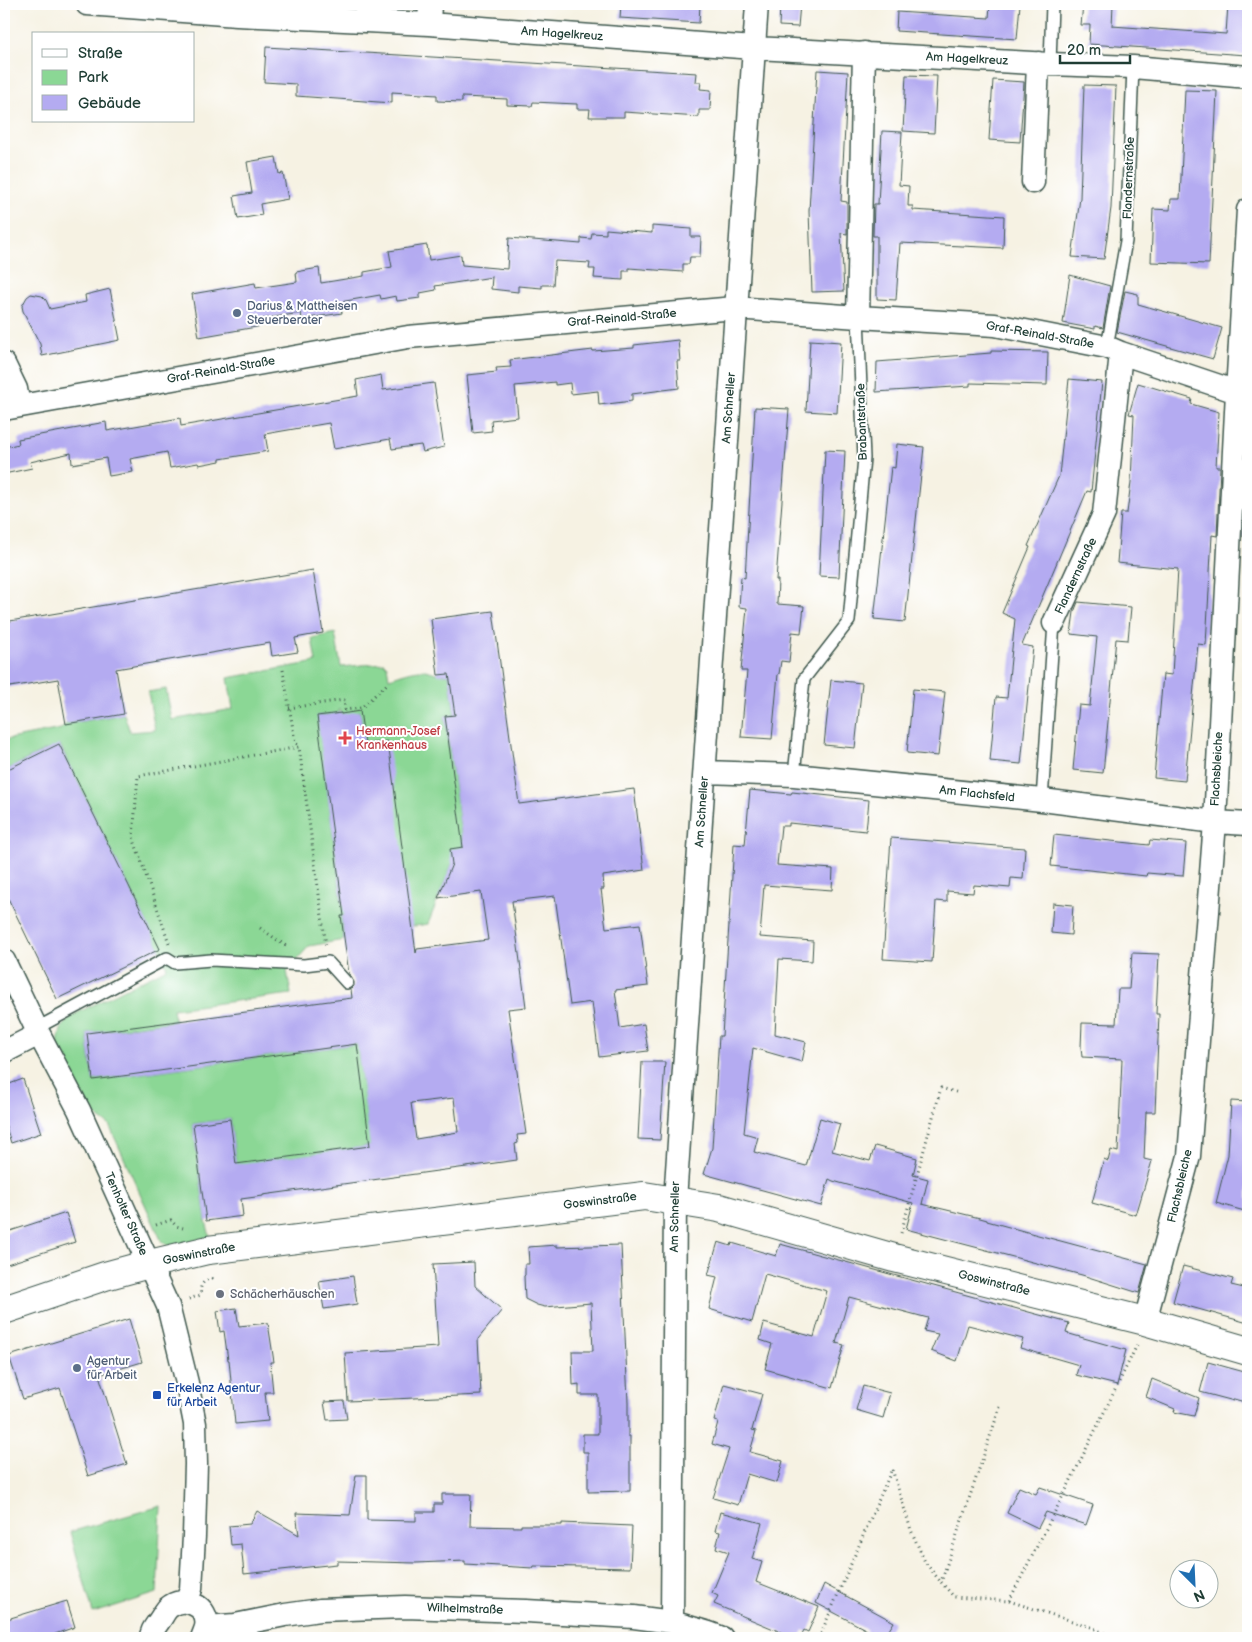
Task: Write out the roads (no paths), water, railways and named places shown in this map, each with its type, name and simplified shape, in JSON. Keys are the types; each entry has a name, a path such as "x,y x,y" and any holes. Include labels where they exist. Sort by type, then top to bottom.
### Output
{"main road":[{"name":"Goswinstraße","path":"4,1310 105,1276 208,1250 644,1196 719,1208 1143,1330 1248,1351"}],"street":[{"name":"Am Hagelkreuz","path":"87,4 132,5 237,15 313,11 430,14 754,48 1133,67 1248,77"},
{"name":"Am Schneller","path":"672,1622 674,1200 757,4"},
{"name":"Brabantstraße","path":"858,317 864,53"},
{"path":"1033,182 1044,64"},
{"name":"Flachsbleiche","path":"1143,1330 1189,1156 1215,822 1236,392 1248,210"},
{"name":"Graf-Reinald-Straße","path":"12,407 408,337 735,308 995,325 1114,350 1236,392"},
{"name":"Flandernstraße","path":"1054,623 1104,514 1114,350"},
{"path":"4,364 16,389 12,407"},
{"name":"Am Flachsfeld","path":"705,772 794,776 1042,800 1215,822 1248,824"},
{"name":"Tenholter Straße","path":"4,961 79,1110 168,1306 195,1424 194,1536 191,1589 187,1601"},
{"path":"4,1052 38,1031"},
{"path":"150,1638 151,1632 168,1608 177,1602 187,1601"},
{"name":"Wilhelmstraße","path":"187,1601 196,1605 203,1612 206,1621 204,1633 234,1625 320,1610 405,1607 614,1616 672,1622 722,1638"}],"lane":[{"path":"1044,64 1052,4"},
{"name":"Flandernstraße","path":"1114,350 1126,242 1133,67"},
{"name":"Brabantstraße","path":"794,776 804,679 849,621 864,458 858,317"},
{"name":"Flandernstraße","path":"1042,800 1054,623"},
{"path":"38,1031 167,958 175,963 211,960 304,965 328,962 347,983"}],"place":[{"name":"Darius & Mattheisen Steuerberater","path":"237,313"},
{"name":"Hermann-Josef Krankenhaus","path":"345,738"},
{"name":"Schächerhäuschen","path":"220,1294"},
{"name":"Agentur für Arbeit","path":"77,1368"},
{"name":"Erkelenz Agentur für Arbeit","path":"157,1395"}]}
